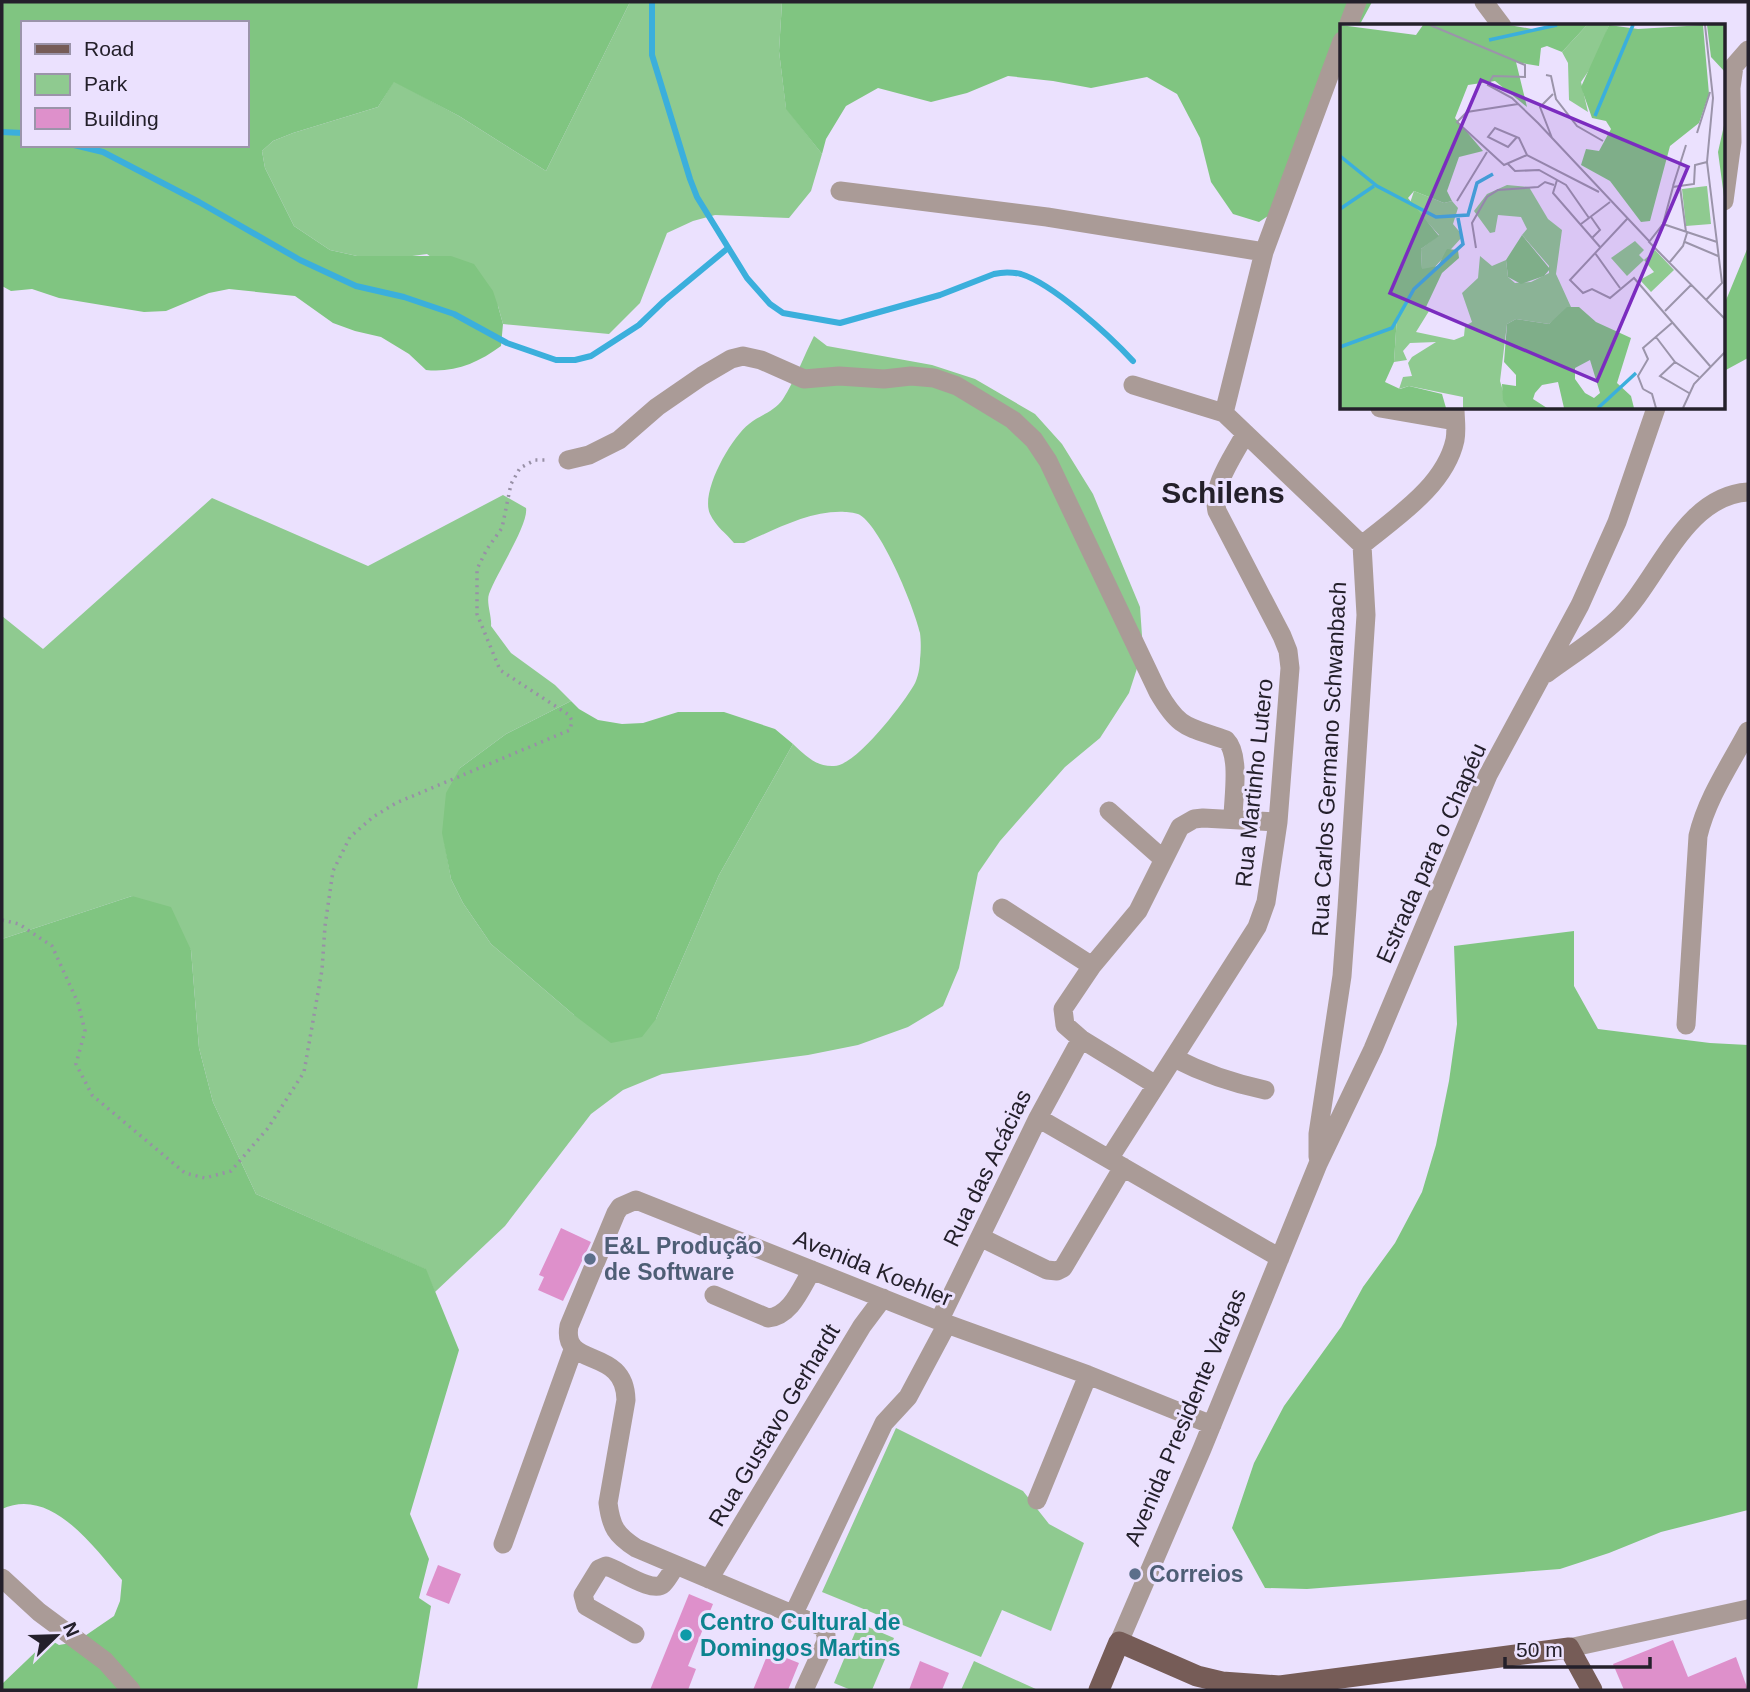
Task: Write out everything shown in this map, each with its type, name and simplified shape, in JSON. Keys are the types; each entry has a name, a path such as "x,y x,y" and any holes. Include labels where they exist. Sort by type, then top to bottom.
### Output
{"main road":[{"path":"1119,1642 1197,1676 1222,1682 1280,1688 1569,1648 1592,1690"},
{"name":"Avenida Presidente Vargas","path":"1099,1690 1119,1642"}],"street":[{"path":"1349,24 1357,2"},
{"path":"1484,2 1500,24"},
{"path":"1224,413 1264,252 1340,46"},
{"path":"1726,184 1731,142 1731,88 1734,66 1748,50"},
{"path":"840,191 1047,217 1264,252"},
{"path":"568,460 589,455 619,440 657,407 702,376 731,359 743,356 761,360 804,379 839,376 884,379 911,376 934,378 957,386 1013,421 1034,440 1048,461 1170,712 1181,724 1226,740 1231,745 1234,764 1233,818"},
{"path":"1133,385 1224,413 1362,545 1414,502 1447,463 1455,439 1455,415 1401,410"},
{"name":"Estrada para o Chapéu","path":"1318,1164 1373,1049 1488,775 1580,605 1617,522 1655,410"},
{"name":"Rua Martinho Lutero","path":"980,1237 1047,1270 1057,1271 1063,1268 1156,1085 1262,917 1278,822 1289,694 1288,651 1214,502 1217,490 1245,433"},
{"path":"1544,675 1618,619 1643,590 1669,550 1709,504 1732,493 1748,492"},
{"name":"Rua Carlos Germano Schwanbach","path":"1318,1164 1318,1134 1342,975 1348,894 1366,615 1362,545"},
{"path":"1686,1025 1698,836 1710,800 1748,731"},
{"path":"1110,811 1163,859"},
{"path":"1156,1085 1081,1039 1065,1025 1063,1009 1092,966 1138,911 1173,837 1186,822 1203,818 1233,818 1278,822"},
{"path":"1002,908 1092,966"},
{"name":"Rua das Acácias","path":"794,1613 884,1423 908,1397 980,1237 1038,1118 1081,1039"},
{"path":"1174,1058 1200,1072 1265,1090"},
{"path":"1038,1118 1280,1258"},
{"name":"Avenida Presidente Vargas","path":"1119,1642 1212,1425 1318,1164"},
{"name":"Avenida Koehler","path":"573,1350 567,1336 576,1308 616,1213 620,1207 636,1200 1212,1425"},
{"path":"714,1295 768,1318 775,1317 790,1307 812,1270"},
{"name":"Rua Gustavo Gerhardt","path":"709,1580 862,1325 883,1298"},
{"path":"503,1544 573,1350 613,1367 625,1387 608,1503 609,1516 617,1536 636,1548 823,1627 827,1635 826,1642 804,1690"},
{"path":"1037,1500 1088,1375"},
{"path":"635,1634 586,1606 583,1595 599,1569 606,1566 648,1586 658,1587 663,1585 676,1565"},
{"path":"2,1578 39,1612 105,1661 131,1690"},
{"path":"1569,1648 1748,1609"}],"path":[{"path":"2,920 19,924 52,946 78,1003 85,1031 76,1064 92,1095 185,1172 205,1178 231,1171 268,1128 304,1072 322,970 333,871 350,837 373,817 396,803 570,730 572,721 569,715 500,670 477,614 477,569 502,528 511,484 520,468 535,460 568,460"}],"green space":[{"path":"2,2 630,2 546,171 459,116 394,82 378,107 293,133 273,141 262,151 265,168 294,226 330,250 357,256 451,256 474,264 493,291 503,324 501,346 475,362 446,370 426,370 409,354 381,337 333,323 295,296 229,289 209,293 166,311 144,312 59,298 32,289 11,291 2,286"},
{"path":"630,2 782,2 779,51 786,108 822,154 811,191 789,218 715,215 693,221 667,233 640,303 609,334 503,324 498,306 427,254 405,257 357,256 330,250 294,226 265,168 262,151 273,141 293,133 378,107 394,81 459,116 546,171"},
{"path":"782,2 1372,2 1360,24 1340,24 1340,33 1293,199 1259,222 1233,214 1211,182 1200,138 1177,94 1147,77 1091,88 1008,76 967,93 931,102 878,88 846,106 826,139 822,154 786,109 779,51"},
{"path":"1748,247 1748,358 1726,370 1726,300"},
{"path":"814,336 827,346 932,365 975,379 1035,414 1062,444 1093,494 1140,607 1143,650 1129,693 1100,738 1065,767 1000,841 978,873 959,968 943,1006 908,1027 858,1045 808,1055 662,1074 623,1090 591,1114 505,1226 435,1292 425,1269 256,1194 213,1102 199,1048 191,950 132,896 2,939 2,616 43,649 212,498 368,566 503,495 526,508 517,537 489,594 491,626 511,653 555,685 571,701 506,734 460,768 443,834 451,879 463,903 491,944 574,1015 656,1019 719,875 793,744 811,760 822,765 834,766 843,763 866,745 890,719 914,685 918,672 920,633 911,606 887,552 869,523 860,515 845,512 819,514 744,543 734,543 710,514 709,493 726,453 749,424 783,399"},
{"path":"571,701 598,720 622,724 643,723 678,712 724,712 775,729 793,744 719,875 656,1019 642,1037 611,1043 491,944 463,903 451,879 442,833 446,793 460,768 506,734"},
{"path":"132,896 171,907 191,950 199,1048 213,1102 256,1194 426,1269 459,1350 410,1514 429,1559 419,1598 431,1606 417,1690 2,1690 2,1684 49,1639 59,1645 76,1642 114,1616 120,1601 122,1580 85,1537 54,1513 37,1506 20,1504 2,1509 2,939"},
{"path":"1574,931 1574,986 1598,1029 1748,1045 1748,1510 1661,1532 1560,1569 1307,1589 1265,1588 1232,1528 1254,1463 1284,1406 1341,1327 1363,1287 1395,1243 1422,1192 1436,1145 1457,1024 1454,946"},
{"path":"896,1428 1023,1491 1049,1524 1084,1543 1051,1631 1002,1610 981,1657 822,1592"},
{"path":"859,1623 894,1638 872,1690 851,1690 834,1683"},
{"path":"974,1661 1038,1690 961,1690"}],"building":[{"path":"561,1228 591,1242 563,1301 538,1290 544,1277 539,1275"},
{"path":"438,1565 461,1574 449,1604 426,1595"},
{"name":"Centro Cultural de Domingos Martins","path":"689,1594 713,1604 688,1666 696,1669 688,1690 650,1690"},
{"path":"1673,1640 1688,1677 1736,1657 1748,1690 1624,1690 1613,1664"},
{"name":"Centro Cultural de Domingos Martins","path":"769,1651 799,1663 788,1690 753,1690"},
{"path":"920,1661 949,1673 942,1690 909,1690"}],"waterway":[{"path":"652,2 652,55 697,197 747,278 770,304 783,313 840,323 940,295 994,274 1018,273 1049,288 1064,299 1133,361"},
{"path":"2,132 21,133"},
{"path":"82,147 103,152 199,202 300,260 356,286 404,297 454,314 507,343 556,360 575,360 591,356 639,325 728,248"}],"place":[{"name":"E&L Produção de Software","path":"590,1259"},
{"name":"Correios","path":"1135,1574"},
{"name":"Centro Cultural de Domingos Martins","path":"686,1635"}],"district":[{"name":"Schilens","path":"1223,493"}]}
